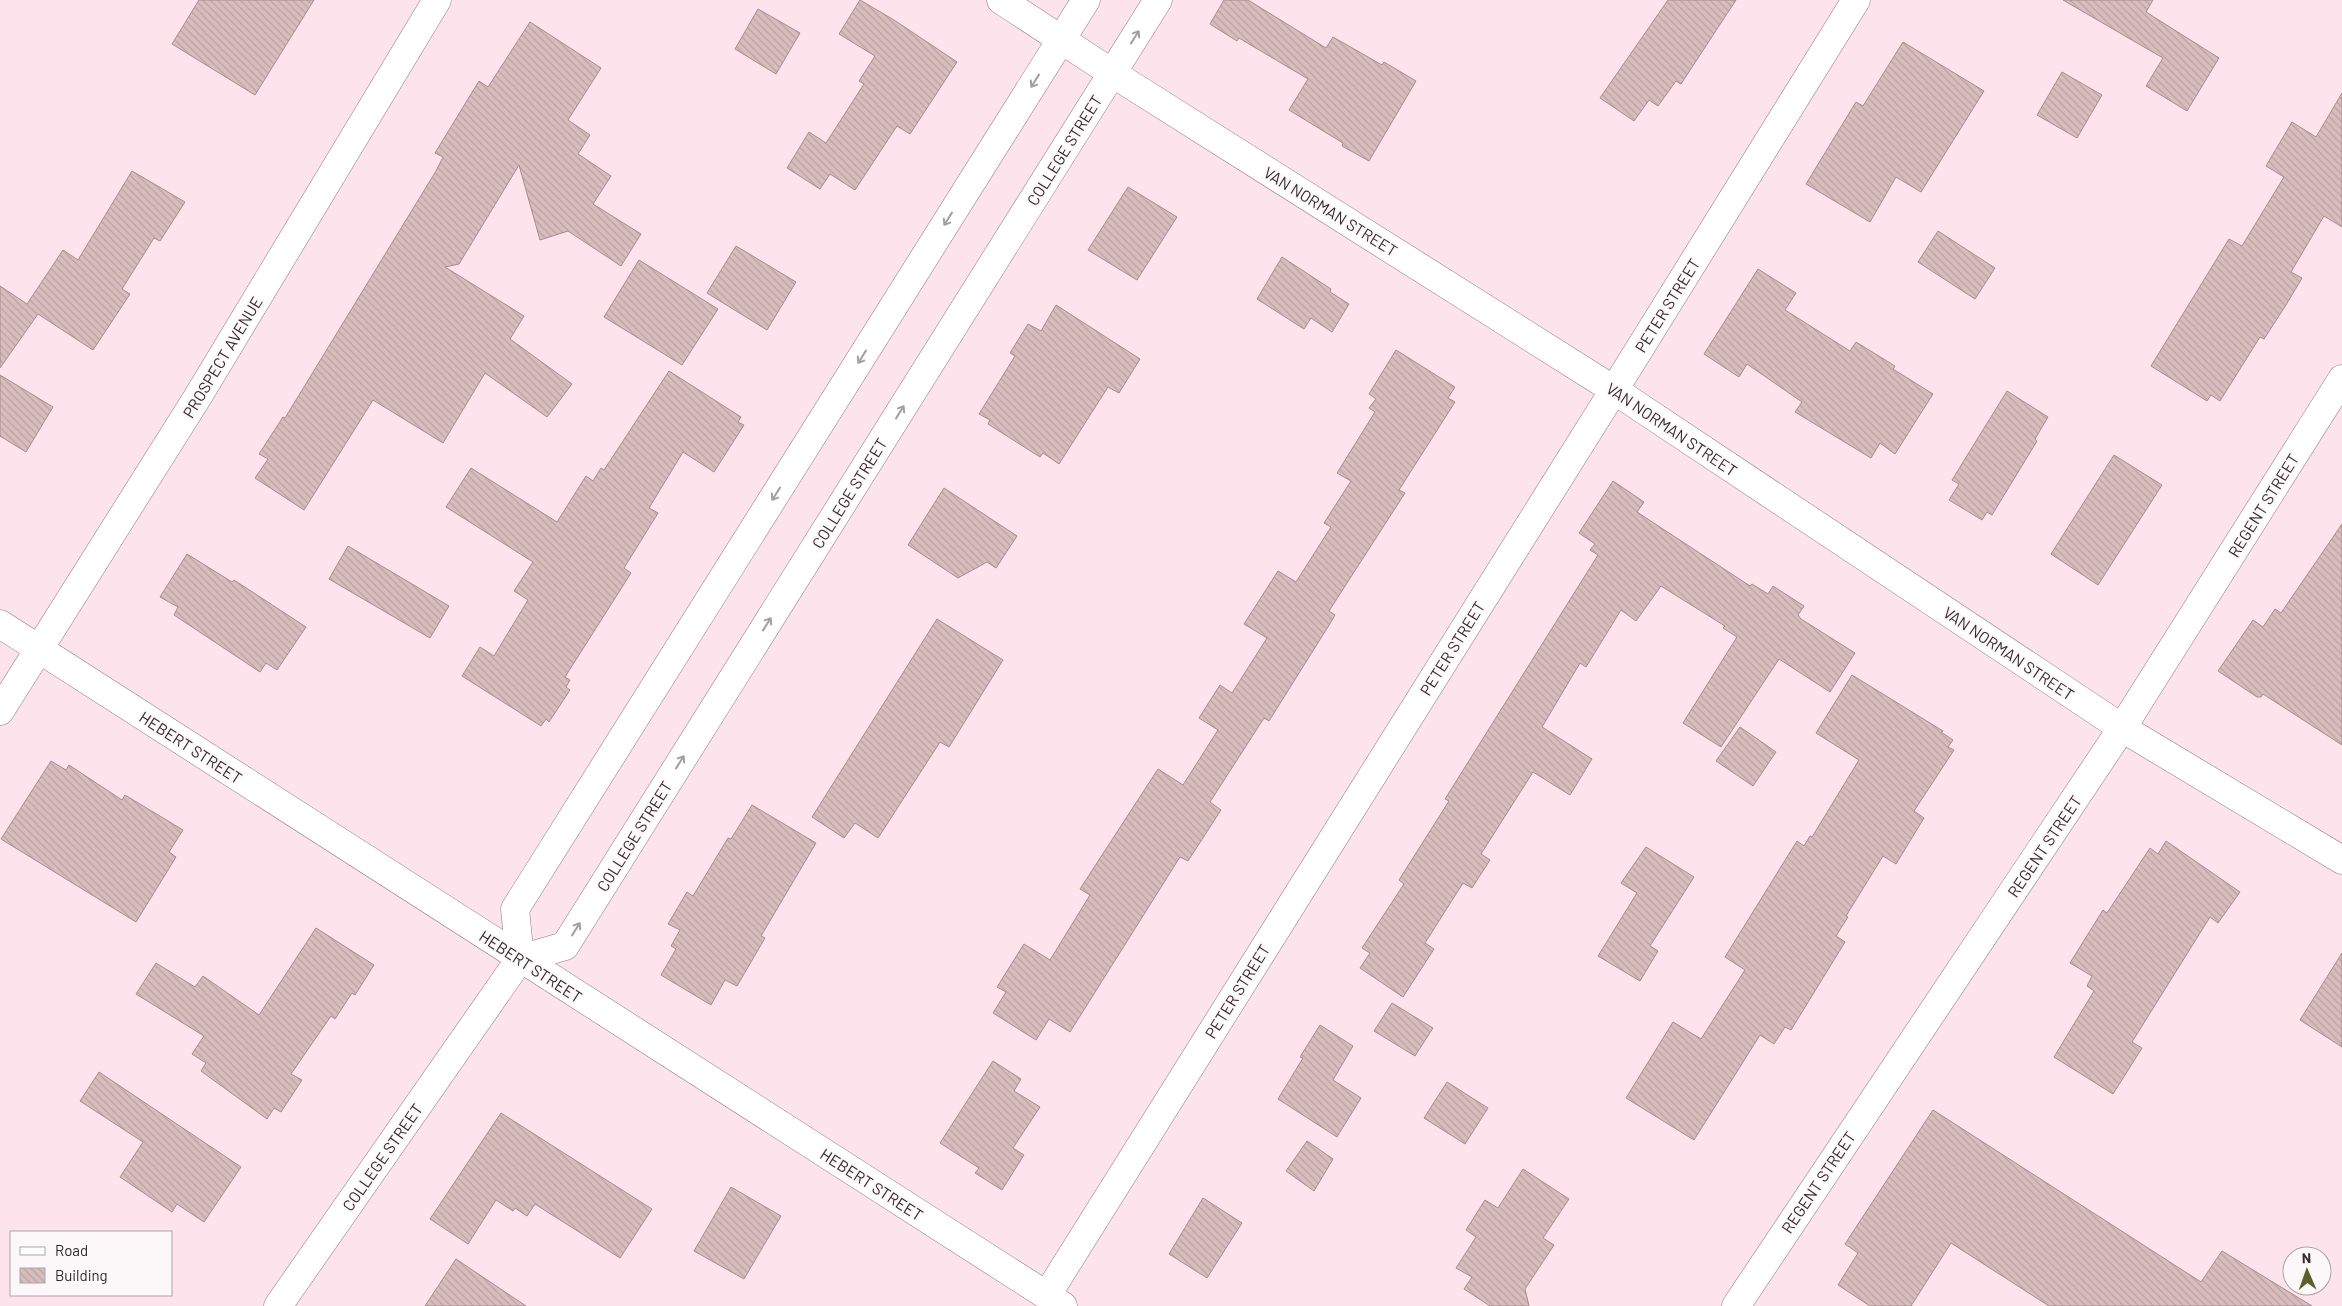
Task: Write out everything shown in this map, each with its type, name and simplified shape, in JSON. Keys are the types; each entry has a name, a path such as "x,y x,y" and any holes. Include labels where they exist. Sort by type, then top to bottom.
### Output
{"street":[{"name":"PROSPECT AVENUE","path":"0,711 197,398 437,0"},
{"name":"VAN NORMAN STREET","path":"1001,0 1112,73 1614,390 2122,728 2342,860"},
{"path":"520,959 516,909 1086,0"},
{"name":"COLLEGE STREET","path":"278,1306 520,959 565,946 1158,0"},
{"name":"PETER STREET","path":"1055,1301 1614,390 1856,0"},
{"name":"REGENT STREET","path":"1736,1306 2122,728 2342,379"},
{"name":"HEBERT STREET","path":"0,624 1055,1301"}],"building":[{"path":"199,0 314,0 255,95 172,44"},
{"path":"860,0 957,62 910,134 897,126 855,190 830,174 820,189 787,168 809,132 826,143 864,84 859,81 875,56 839,34"},
{"path":"1224,0 1248,0 1326,48 1333,37 1382,65 1384,62 1416,81 1369,161 1342,146 1343,143 1289,110 1308,79 1239,38 1237,41 1210,24"},
{"path":"1668,0 1736,0 1681,84 1676,81 1658,106 1649,100 1634,121 1600,98"},
{"path":"2063,0 2153,0 2146,12 2219,58 2187,111 2146,86 2163,58"},
{"path":"758,9 800,33 776,74 735,49"},
{"path":"530,22 601,68 568,120 590,135 578,154 611,176 593,204 641,234 621,266 568,231 540,240 519,165 459,264 445,267 524,316 510,339 572,384 547,417 485,373 443,443 373,400 304,510 255,478 268,459 259,454 283,417 285,418 436,171 443,157 435,153 479,81 488,87"},
{"path":"1903,42 1984,91 1921,192 1896,177 1870,222 1806,184 1856,102 1863,106"},
{"path":"2062,72 2102,95 2077,138 2037,115"},
{"path":"2342,93 2342,227 2324,216 2291,272 2302,278 2286,305 2264,339 2260,337 2220,401 2211,395 2207,401 2151,366 2229,239 2242,246 2284,177 2266,166 2292,122 2316,137"},
{"path":"132,171 185,202 160,241 154,238 122,289 130,294 93,350 38,314 0,368 0,286 27,304 63,250 78,260"},
{"path":"1128,187 1177,217 1137,280 1088,250"},
{"path":"1938,231 1995,268 1975,299 1918,262"},
{"path":"736,246 796,282 767,330 707,293"},
{"path":"1282,257 1331,289 1330,292 1349,304 1332,332 1311,318 1304,329 1257,299"},
{"path":"639,260 718,309 682,365 604,317"},
{"path":"1758,269 1796,293 1785,310 1850,351 1856,342 1895,366 1893,369 1933,394 1895,454 1880,443 1871,458 1795,412 1802,402 1747,364 1739,377 1704,354"},
{"path":"1056,305 1140,359 1119,393 1108,387 1059,464 1043,453 1040,457 988,424 990,420 979,414 1015,356 1010,353 1028,324 1041,331"},
{"path":"1396,350 1455,387 1448,398 1455,402 1399,490 1405,493 1329,611 1335,615 1331,622 1269,721 1264,718 1210,802 1221,810 1188,861 1180,857 1070,1032 1049,1019 1036,1040 993,1013 1006,992 997,987 1024,944 1050,960 1090,895 1080,889 1158,769 1183,785 1218,730 1199,718 1220,685 1232,693 1267,638 1244,624 1278,571 1296,582 1331,527 1324,523 1351,481 1337,473 1375,412 1369,408 1376,399 1369,394"},
{"path":"669,371 741,417 738,422 744,425 714,472 683,452 649,508 658,513 624,568 631,573 565,677 570,680 566,687 570,690 549,722 546,719 541,726 462,676 480,647 494,656 528,600 514,591 533,562 446,507 471,468 557,522 586,476 593,481 601,468 604,470"},
{"path":"0,375 53,407 26,452 0,436"},
{"path":"2007,391 2048,417 2035,439 2037,441 1992,515 1987,512 1982,520 1949,500 1959,484 1952,480"},
{"path":"2114,455 2162,485 2098,585 2051,554"},
{"path":"1613,481 1644,502 1637,512 1750,586 1752,584 1768,594 1773,586 1804,606 1798,615 1801,619 1855,653 1830,692 1779,659 1721,747 1683,723 1737,637 1723,628 1725,626 1661,586 1636,621 1621,610 1586,667 1580,663 1542,727 1592,759 1570,795 1533,772 1481,854 1490,860 1472,888 1463,883 1425,943 1434,949 1403,997 1360,968 1370,953 1362,948 1404,884 1399,880 1449,801 1445,799 1598,555 1590,550 1595,544 1579,533"},
{"path":"944,488 1017,536 996,568 987,562 958,578 908,545"},
{"path":"2342,524 2342,745 2263,694 2261,697 2257,697 2218,671 2253,620 2263,627 2275,609 2281,613"},
{"path":"348,546 449,606 430,638 329,579"},
{"path":"187,554 232,582 234,580 306,627 277,670 266,663 260,672 174,615 178,607 160,597"},
{"path":"937,619 1003,660 949,747 940,742 878,838 855,823 844,838 812,817"},
{"path":"1852,675 1943,731 1941,732 1953,740 1948,747 1954,750 1914,811 1924,818 1896,864 1883,856 1846,916 1848,917 1836,936 1845,942 1791,1030 1785,1027 1774,1044 1760,1035 1694,1140 1626,1098 1673,1022 1701,1039 1745,970 1725,957 1797,841 1804,846 1810,836 1812,837 1859,760 1816,733"},
{"path":"1740,727 1776,752 1753,786 1716,761"},
{"path":"51,761 66,770 69,765 122,800 125,795 183,830 169,852 176,857 136,922 1,839"},
{"path":"752,805 816,843 761,936 765,938 737,986 725,980 711,1005 661,975 676,949 671,946 680,930 668,924 687,892 693,896 728,838 731,839"},
{"path":"2166,841 2240,892 2218,923 2210,917 2132,1042 2142,1048 2113,1094 2054,1057 2094,991 2087,986 2092,976 2070,963 2103,910 2107,913 2150,848 2158,854"},
{"path":"1646,847 1694,877 1650,946 1658,951 1640,981 1598,956 1637,893 1621,883"},
{"path":"316,928 374,965 355,995 352,993 335,1019 331,1016 291,1074 302,1080 281,1112 274,1108 267,1119 201,1071 206,1063 192,1054 204,1036 136,994 156,963 195,987 203,976 259,1015"},
{"path":"2342,953 2342,1047 2300,1020"},
{"path":"1392,1003 1433,1028 1415,1056 1374,1031"},
{"path":"1320,1025 1353,1046 1333,1080 1361,1098 1337,1137 1278,1099 1303,1058 1300,1057"},
{"path":"993,1061 1021,1079 1014,1091 1040,1107 1013,1148 1024,1155 1002,1190 975,1173 979,1168 940,1143"},
{"path":"99,1072 241,1167 204,1222 177,1204 172,1212 120,1177 143,1142 80,1101"},
{"path":"1447,1082 1488,1108 1465,1144 1424,1118"},
{"path":"1933,1110 2201,1282 2222,1251 2282,1288 2282,1296 2296,1296 2312,1306 2049,1306 1951,1243 1911,1306 1870,1306 1838,1285 1858,1253 1845,1244"},
{"path":"501,1113 652,1209 620,1258 535,1204 527,1216 515,1208 513,1211 496,1200 468,1244 430,1219"},
{"path":"1307,1141 1333,1159 1314,1191 1286,1171"},
{"path":"1523,1169 1569,1199 1543,1238 1554,1245 1525,1289 1529,1306 1490,1306 1464,1289 1472,1277 1456,1268 1476,1237 1466,1230 1485,1200 1498,1208"},
{"path":"731,1187 781,1216 744,1279 694,1251"},
{"path":"1203,1198 1242,1223 1207,1278 1169,1254"},
{"path":"456,1259 526,1306 425,1306"}]}
